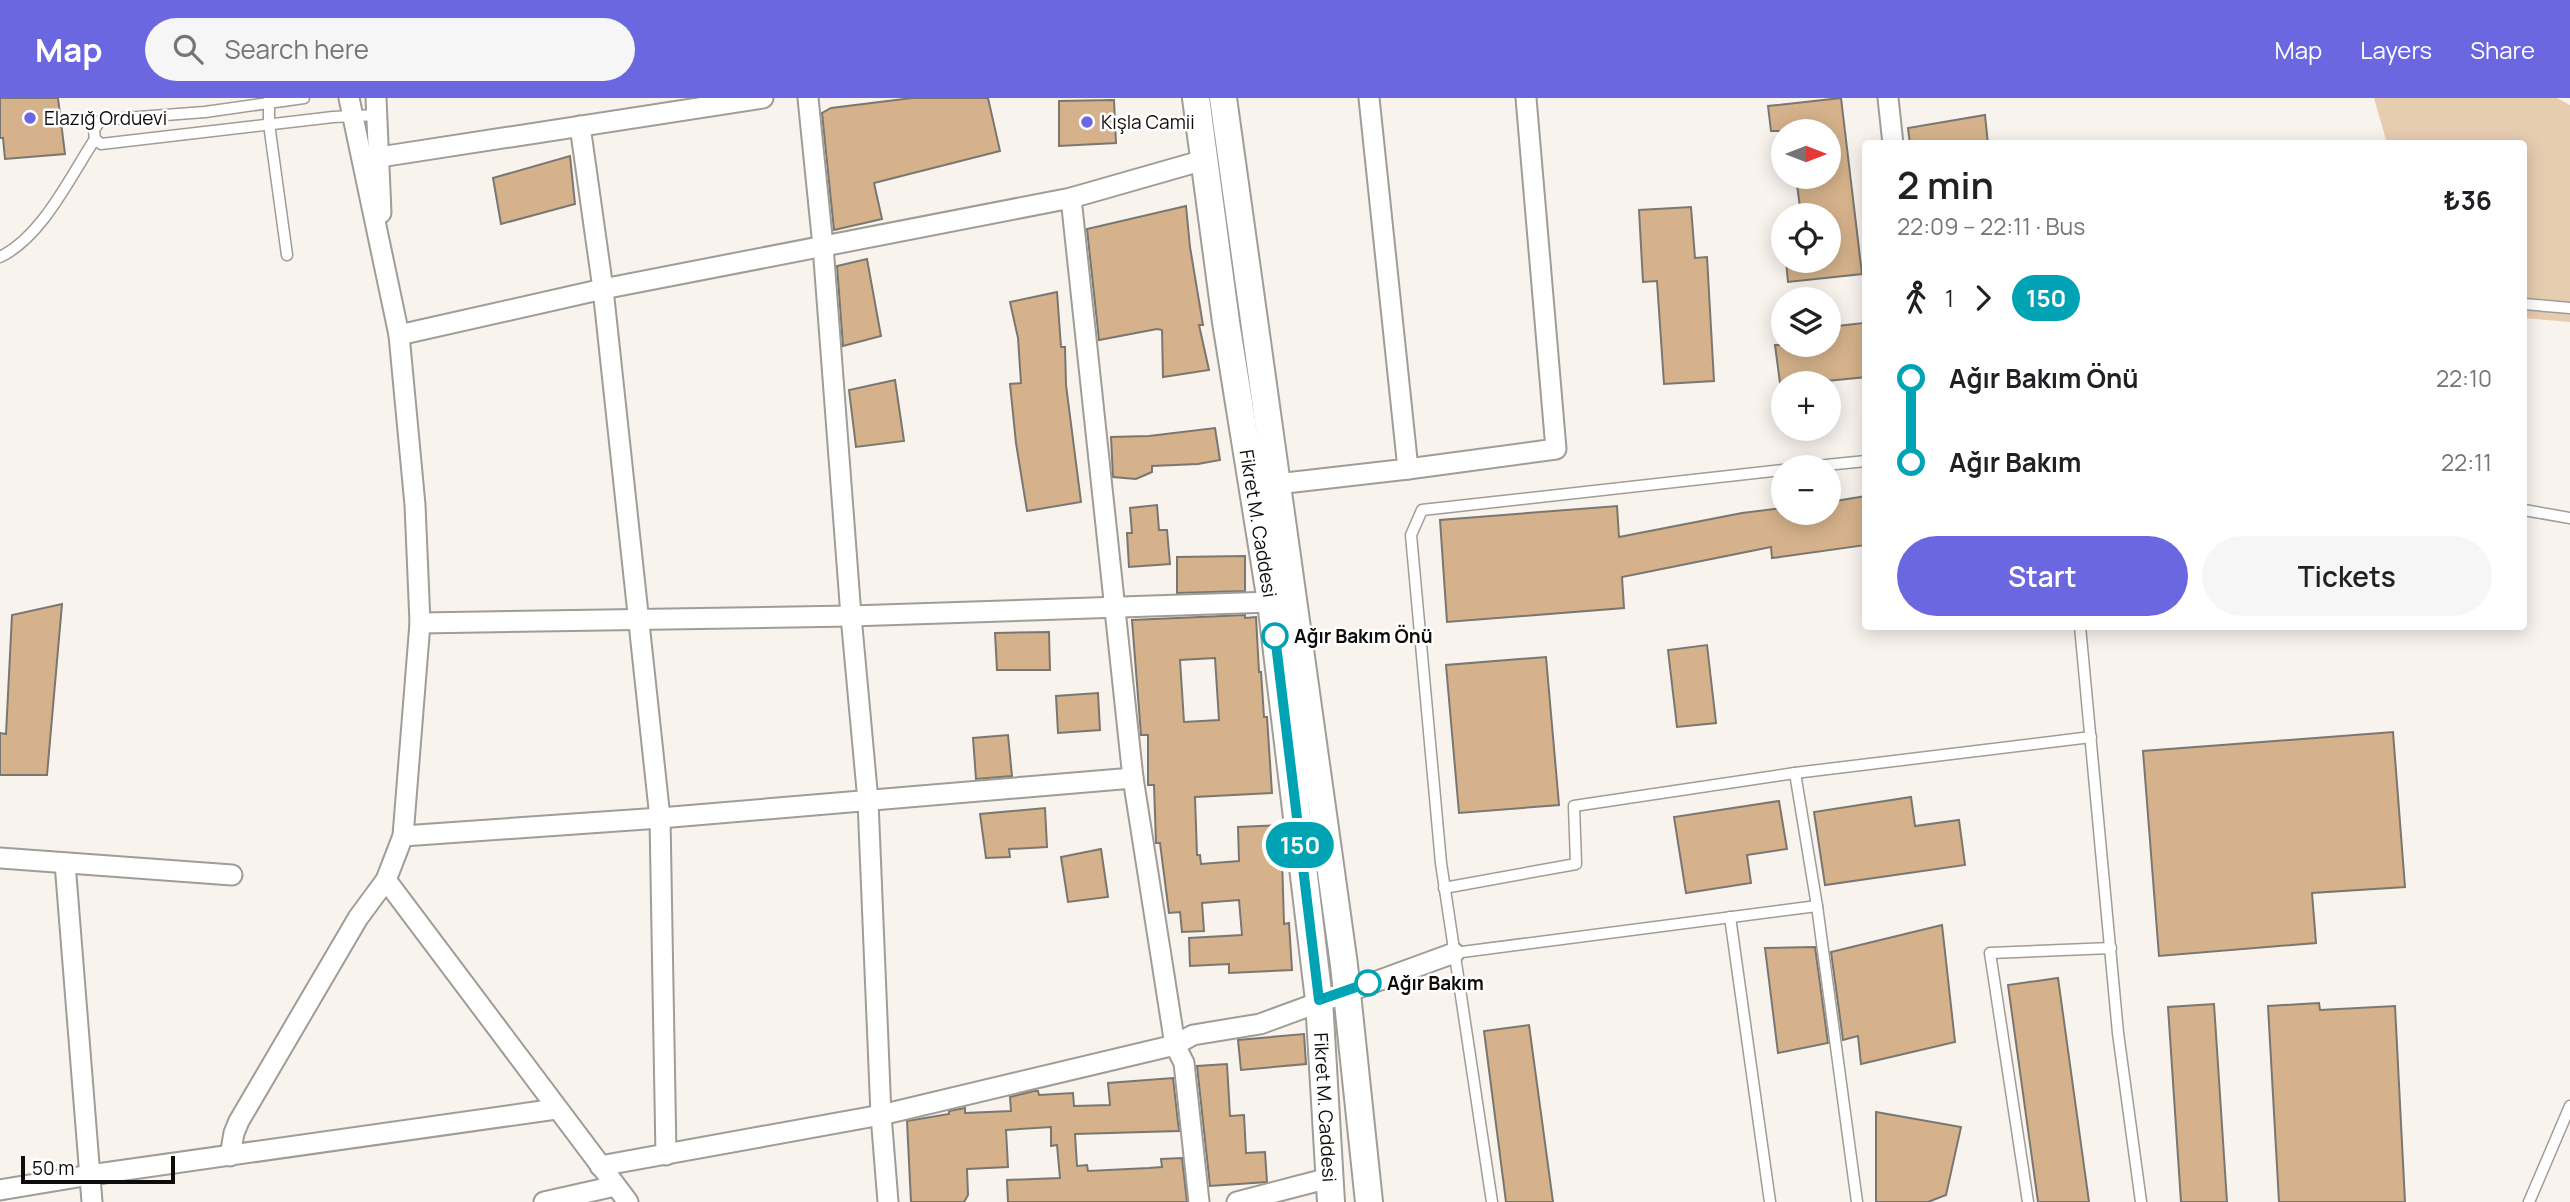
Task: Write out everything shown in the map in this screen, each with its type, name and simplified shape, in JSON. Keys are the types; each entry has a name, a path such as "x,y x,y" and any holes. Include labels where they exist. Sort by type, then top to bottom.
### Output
{"main road":[{"name":"Fikret M. Caddesi","path":"1196,98 1226,322 1271,602 1319,1000 1330,1190"},
{"path":"1223,98 1347,990 1369,1202"}],"street":[{"path":"380,157 763,98"},
{"path":"808,98 823,246 868,801 881,1115 888,1202"},
{"path":"1369,98 1408,469"},
{"path":"1277,484 1556,449 1526,98"},
{"path":"1888,98 1893,140"},
{"path":"377,106 381,256"},
{"path":"230,1156 239,1121 358,918 386,880 403,836 420,623 415,505 399,335 351,107"},
{"path":"580,126 603,289 660,818 666,1154"},
{"path":"399,335 603,289 1071,198 1204,160"},
{"path":"1071,198 1133,778 1175,1045 1184,1063 1199,1202"},
{"path":"420,623 851,616 1116,605 1271,602"},
{"path":"403,836 660,818 1133,778"},
{"path":"0,858 232,874"},
{"path":"65,863 92,1202"},
{"path":"386,880 628,1202"},
{"path":"600,1166 881,1115 1175,1045 1193,1035 1260,1024 1319,1000 1454,953"},
{"path":"0,1190 556,1109"},
{"path":"544,1202 615,1186"},
{"path":"1237,1202 1330,1190"}],"lane":[{"path":"0,257 38,227 95,139 94,130 100,121 205,112 269,100 304,98"},
{"path":"269,100 269,124 287,255"},
{"path":"95,139 101,144 269,124 351,107 377,106"},
{"path":"2527,304 2570,309"},
{"path":"1841,464 1862,461"},
{"path":"1492,1202 1444,888 1411,535 1422,510 1771,471"},
{"path":"2527,511 2570,518"},
{"path":"2080,630 2118,1033 2141,1202"},
{"path":"1444,888 1576,864 1574,806 1795,773 2091,737"},
{"path":"1795,773 1817,906 1857,1202"},
{"path":"1454,953 1817,906"},
{"path":"1730,917 1770,1202"},
{"path":"2028,1202 1990,953 2110,948"},
{"path":"2529,1202 2570,1106"}],"shaded area":[{"path":"2374,98 2557,98 2570,105 2570,322 2527,318 2527,140 2386,140"}],"building":[{"name":"Elazığ Orduevi","path":"0,98 58,98 65,154 5,159 3,138 0,138"},
{"path":"912,98 988,98 1000,151 874,183 882,219 834,230 822,113 831,108"},
{"path":"1841,98 1862,274 1788,282 1787,273 1841,273 1841,203 1799,203 1798,189 1841,189 1841,119 1771,119 1771,131 1768,106"},
{"name":"Kışla Camii","path":"1114,100 1116,143 1059,146 1059,101"},
{"path":"1985,115 1988,140 1910,140 1908,128"},
{"path":"570,156 575,204 501,224 493,178"},
{"path":"1186,206 1203,325 1199,325 1209,370 1163,377 1162,330 1099,340 1087,229"},
{"path":"1691,207 1695,258 1707,257 1714,381 1664,384 1657,281 1643,282 1639,210"},
{"path":"867,259 881,336 843,346 837,266"},
{"path":"1057,292 1061,347 1065,347 1066,385 1081,502 1027,511 1010,384 1021,383 1018,338 1010,302"},
{"path":"1862,323 1862,377 1841,380 1841,371 1778,371 1777,357 1841,357 1841,326"},
{"path":"895,380 904,441 856,447 849,390"},
{"path":"1215,428 1220,460 1152,466 1152,472 1136,479 1113,477 1111,437 1149,436"},
{"path":"1862,497 1862,546 1772,558 1771,547 1622,577 1624,608 1447,622 1440,520 1617,506 1619,537 1771,509 1771,525 1841,525 1841,500"},
{"path":"1157,505 1159,530 1167,530 1170,564 1129,567 1127,533 1132,533 1130,508"},
{"path":"1245,556 1245,591 1177,593 1177,557"},
{"path":"62,604 47,775 0,775 0,733 6,734 12,615"},
{"path":"1245,615 1245,618 1256,617 1272,793 1195,797 1197,855 1200,855 1201,864 1239,861 1238,827 1281,825 1284,924 1289,923 1292,970 1229,973 1229,964 1190,966 1189,938 1242,935 1239,900 1202,903 1204,931 1182,932 1180,912 1169,913 1160,843 1156,843 1154,785 1148,785 1148,735 1141,735 1132,620","holes":["1215,658 1219,720 1184,722 1180,660"]},
{"path":"1049,632 1050,670 997,670 995,633"},
{"path":"1707,645 1716,723 1677,727 1668,650"},
{"path":"1546,657 1559,805 1459,813 1446,665"},
{"path":"1098,693 1100,730 1058,733 1056,696"},
{"path":"2393,732 2405,887 2312,893 2316,943 2159,956 2143,751"},
{"path":"1008,735 1012,776 976,779 973,738"},
{"path":"1911,797 1915,826 1959,820 1965,865 1825,885 1814,812"},
{"path":"1779,801 1787,849 1747,855 1751,883 1686,893 1674,817"},
{"path":"1045,808 1047,847 1009,849 1010,857 986,858 980,814"},
{"path":"1101,849 1108,897 1068,902 1061,857"},
{"path":"1942,925 1955,1042 1861,1064 1858,1036 1843,1040 1831,952"},
{"path":"1815,947 1828,1043 1778,1053 1765,948"},
{"path":"2058,978 2089,1202 2038,1202 2008,985"},
{"path":"2319,1003 2320,1010 2395,1006 2405,1202 2279,1202 2268,1006"},
{"path":"2214,1004 2227,1202 2181,1202 2168,1007"},
{"path":"1529,1025 1553,1202 1506,1202 1484,1031"},
{"path":"1304,1034 1306,1064 1241,1070 1238,1040"},
{"path":"1227,1064 1230,1116 1244,1115 1246,1153 1265,1152 1267,1182 1210,1186 1197,1066"},
{"path":"1173,1078 1179,1131 1075,1134 1077,1166 1087,1165 1088,1171 1149,1168 1162,1167 1161,1159 1182,1158 1187,1202 1008,1202 1007,1180 1060,1178 1057,1145 1051,1146 1051,1127 1006,1130 1008,1167 967,1169 968,1195 964,1202 911,1202 907,1121 949,1114 949,1111 965,1108 965,1113 1011,1111 1010,1097 1034,1091 1038,1091 1039,1095 1073,1093 1074,1106 1110,1105 1108,1083"},
{"path":"1876,1112 1961,1127 1946,1195 1928,1202 1876,1202"}],"bus line":[{"name":"150","path":"1275,636 1319,1000 1368,983"}],"place":[{"name":"Elazığ Orduevi","path":"30,118"},
{"name":"Kışla Camii","path":"1087,122"},
{"name":"Ağır Bakım Önü","path":"1275,636"},
{"name":"Ağır Bakım","path":"1368,983"}]}
